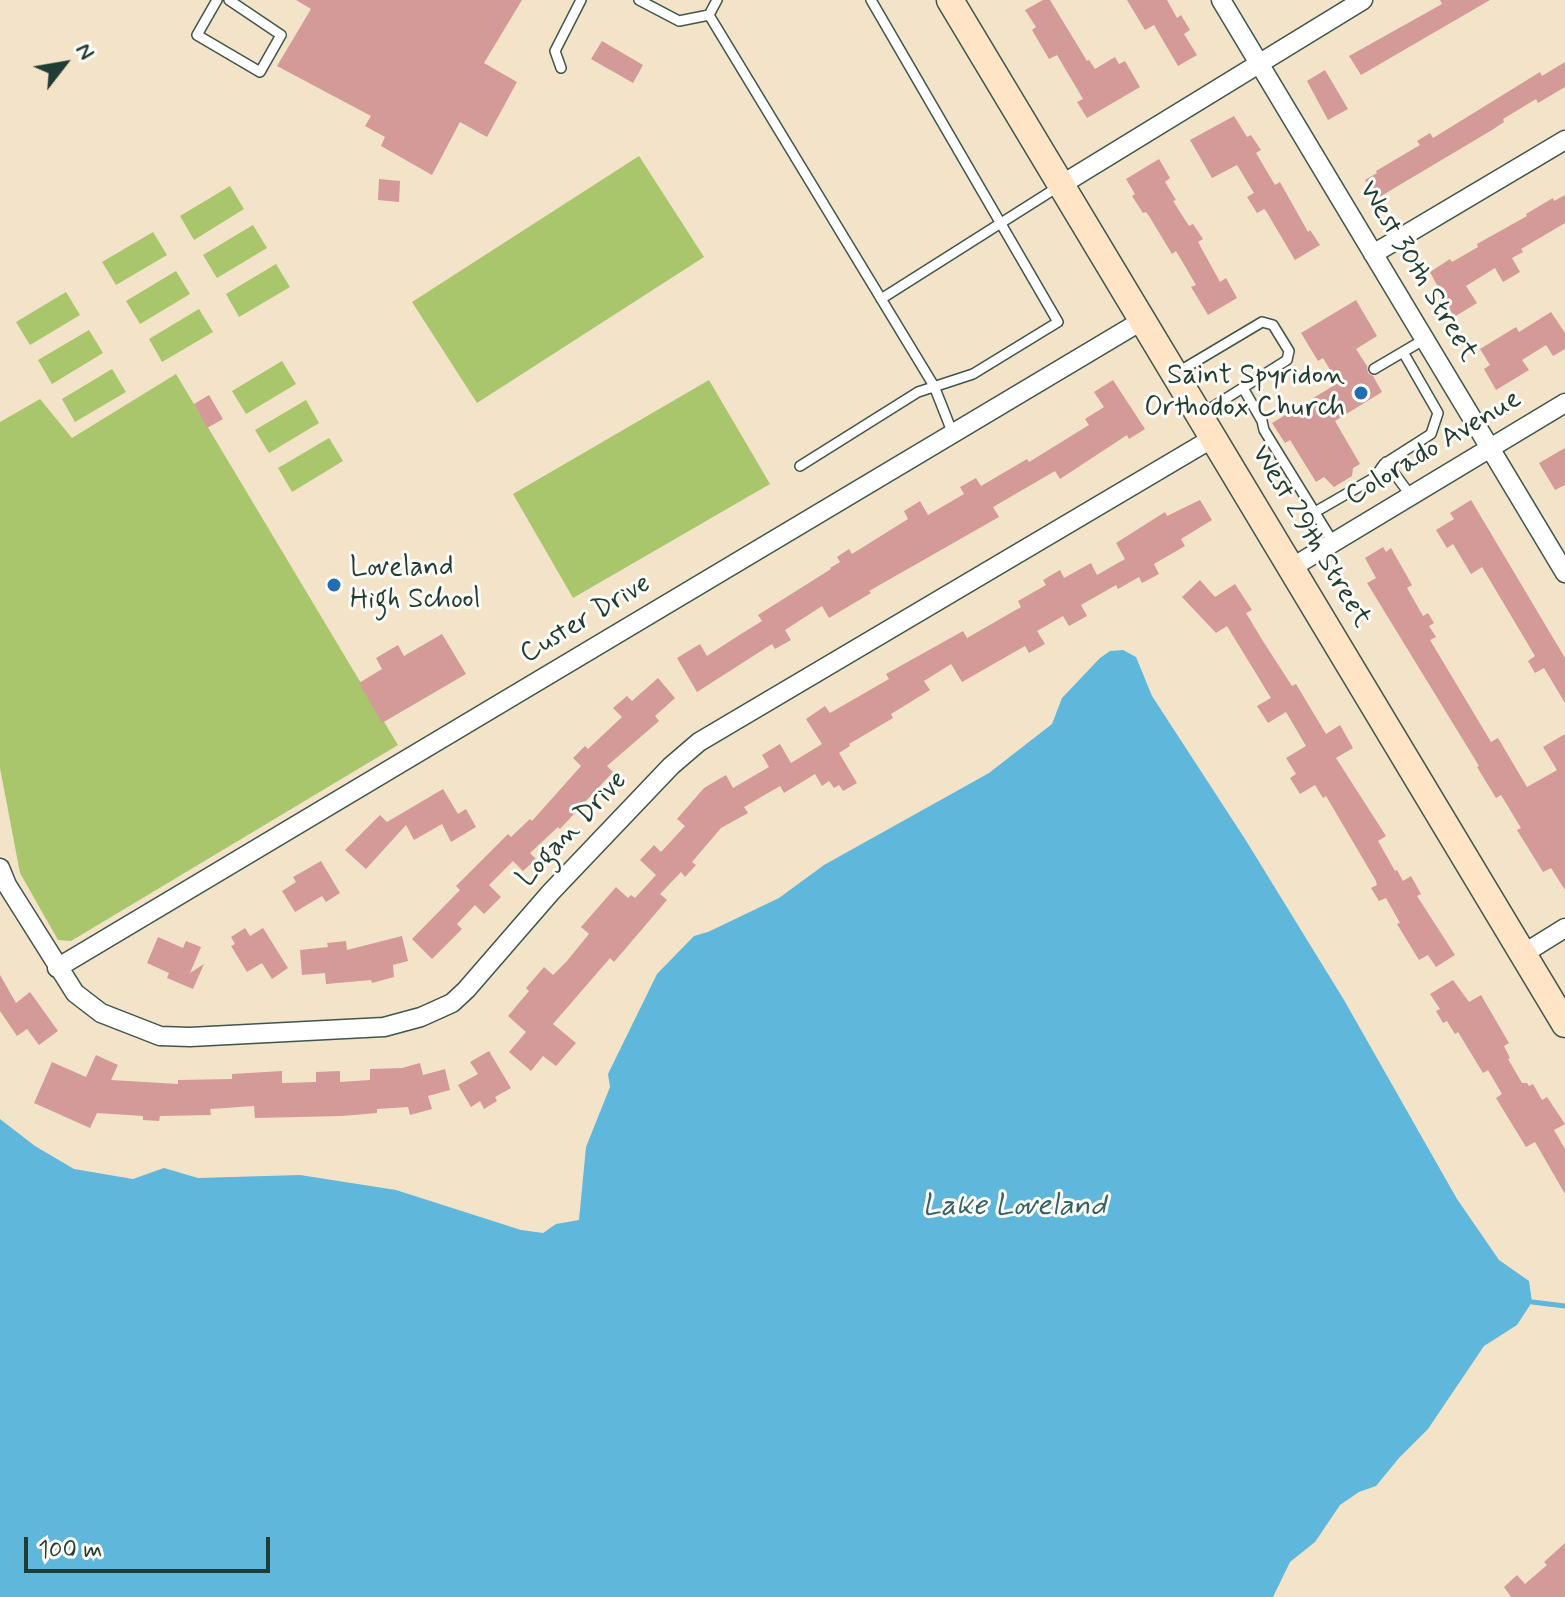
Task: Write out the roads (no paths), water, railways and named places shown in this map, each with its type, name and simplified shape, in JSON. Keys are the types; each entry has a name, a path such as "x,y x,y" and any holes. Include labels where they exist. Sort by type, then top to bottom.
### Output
{"main road":[{"name":"West 29th Street","path":"950,0 1565,1024"}],"street":[{"name":"West 30th Street","path":"1221,0 1565,573"},
{"path":"1061,185 1363,0"},
{"path":"1373,254 1565,140"},
{"name":"Custer Drive","path":"57,968 1143,320"},
{"name":"Colorado Avenue","path":"1291,568 1565,403"},
{"name":"Logan Drive","path":"0,868 57,968 75,993 87,1004 123,1023 160,1036 384,1027 421,1017 452,1003 466,990 551,892 671,766 699,742 1206,427"},
{"path":"1523,954 1565,928"}],"lane":[{"path":"217,0 197,35 260,72 281,35 229,0"},
{"path":"561,68 555,51 581,0"},
{"path":"639,0 679,21 709,15"},
{"path":"709,15 717,0"},
{"path":"800,466 918,392 973,374 1058,322 871,0"},
{"path":"709,15 934,386 953,434"},
{"path":"881,299 1061,185"},
{"path":"1175,374 1262,322 1273,325 1289,351 1287,360 1243,388 1206,427"},
{"path":"1374,369 1425,339"},
{"path":"1315,512 1374,478 1386,462 1431,434 1438,413 1403,352"},
{"path":"1243,388 1264,430 1333,542"},
{"path":"1386,462 1411,496"}],"water":[{"name":"Lake Loveland","path":"1123,650 1136,657 1152,696 1344,1000 1457,1199 1499,1260 1529,1281 1532,1302 1517,1325 1484,1346 1428,1429 1376,1486 1359,1492 1340,1505 1315,1542 1290,1562 1273,1597 0,1597 0,1119 35,1146 74,1169 133,1179 164,1168 198,1178 300,1175 396,1190 521,1230 543,1233 556,1224 579,1220 586,1147 610,1087 608,1074 657,974 694,936 779,898 824,865 989,773 1052,724 1062,698 1100,658 1110,651"}],"waterway":[{"path":"1532,1302 1565,1306"}],"place":[{"name":"Saint Spyridon Orthodox Church","path":"1361,393"},
{"name":"Loveland High School","path":"334,585"}]}
